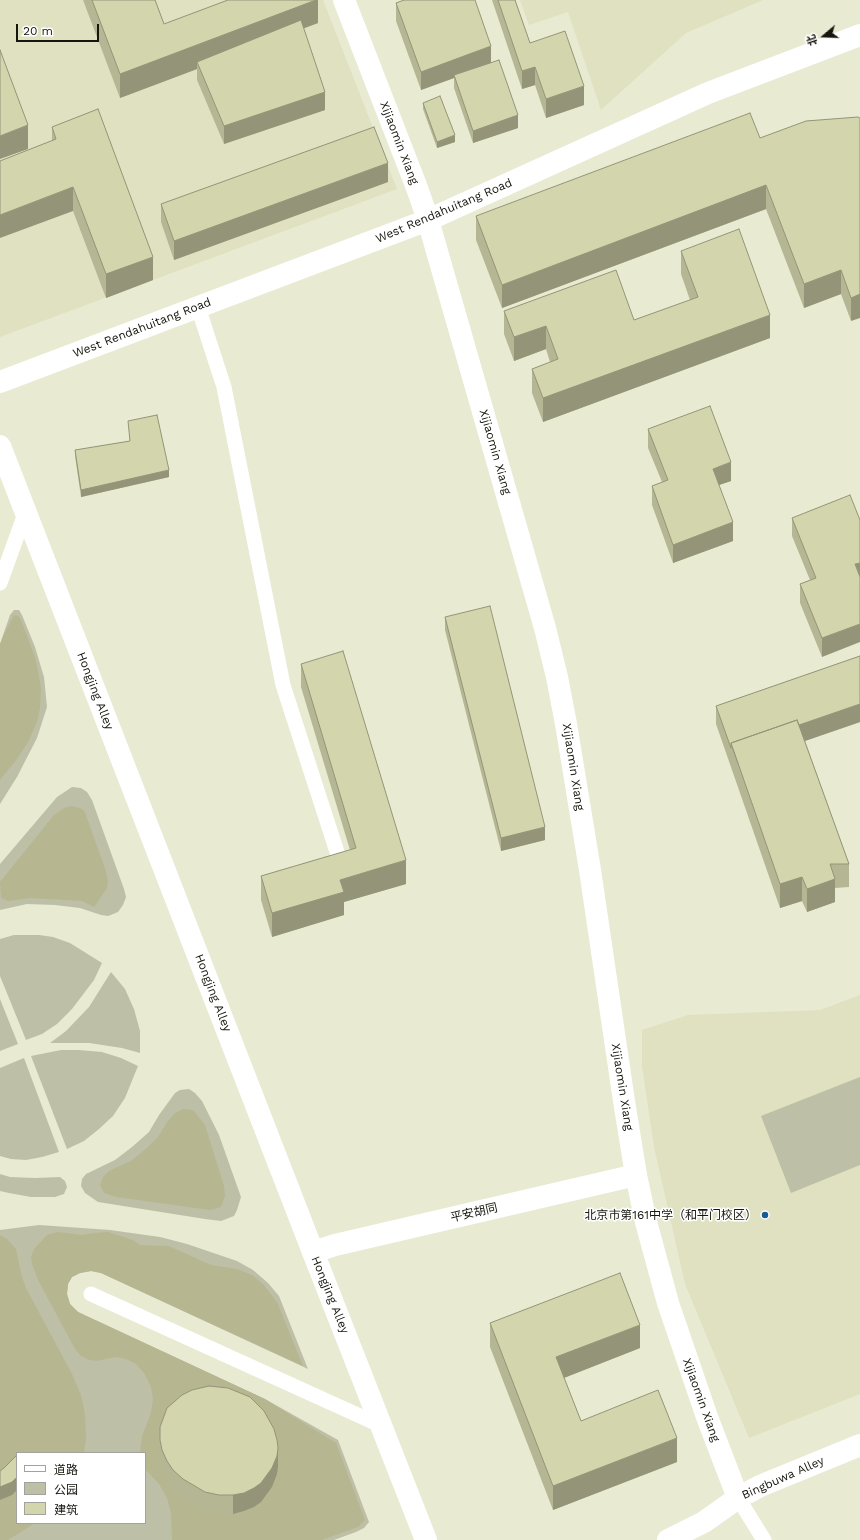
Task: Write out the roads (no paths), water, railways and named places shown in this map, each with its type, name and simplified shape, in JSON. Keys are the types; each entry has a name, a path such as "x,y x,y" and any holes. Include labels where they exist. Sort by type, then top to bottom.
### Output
{"street":[{"name":"Xijiaomin Xiang","path":"344,0 428,220 545,628 557,678 590,870 636,1175 646,1222 668,1303 707,1417 738,1498"},
{"name":"West Rendahuitang Road","path":"0,382 428,220 708,93 860,35"},
{"name":"Hongjing Alley","path":"0,446 426,1540"},
{"name":"平安胡同","path":"313,1252 335,1245 636,1175"},
{"name":"Bingbuwa Alley","path":"668,1540 704,1522 738,1498 760,1486 860,1445"}],"lane":[{"path":"198,307 224,387 283,685 338,855"},
{"path":"0,583 26,511"},
{"path":"91,1294 382,1426"},
{"name":"Xijiaomin Xiang","path":"738,1498 750,1515 764,1540"}],"place":[{"name":"北京市第161中学（和平门校区）","path":"765,1215"}]}
